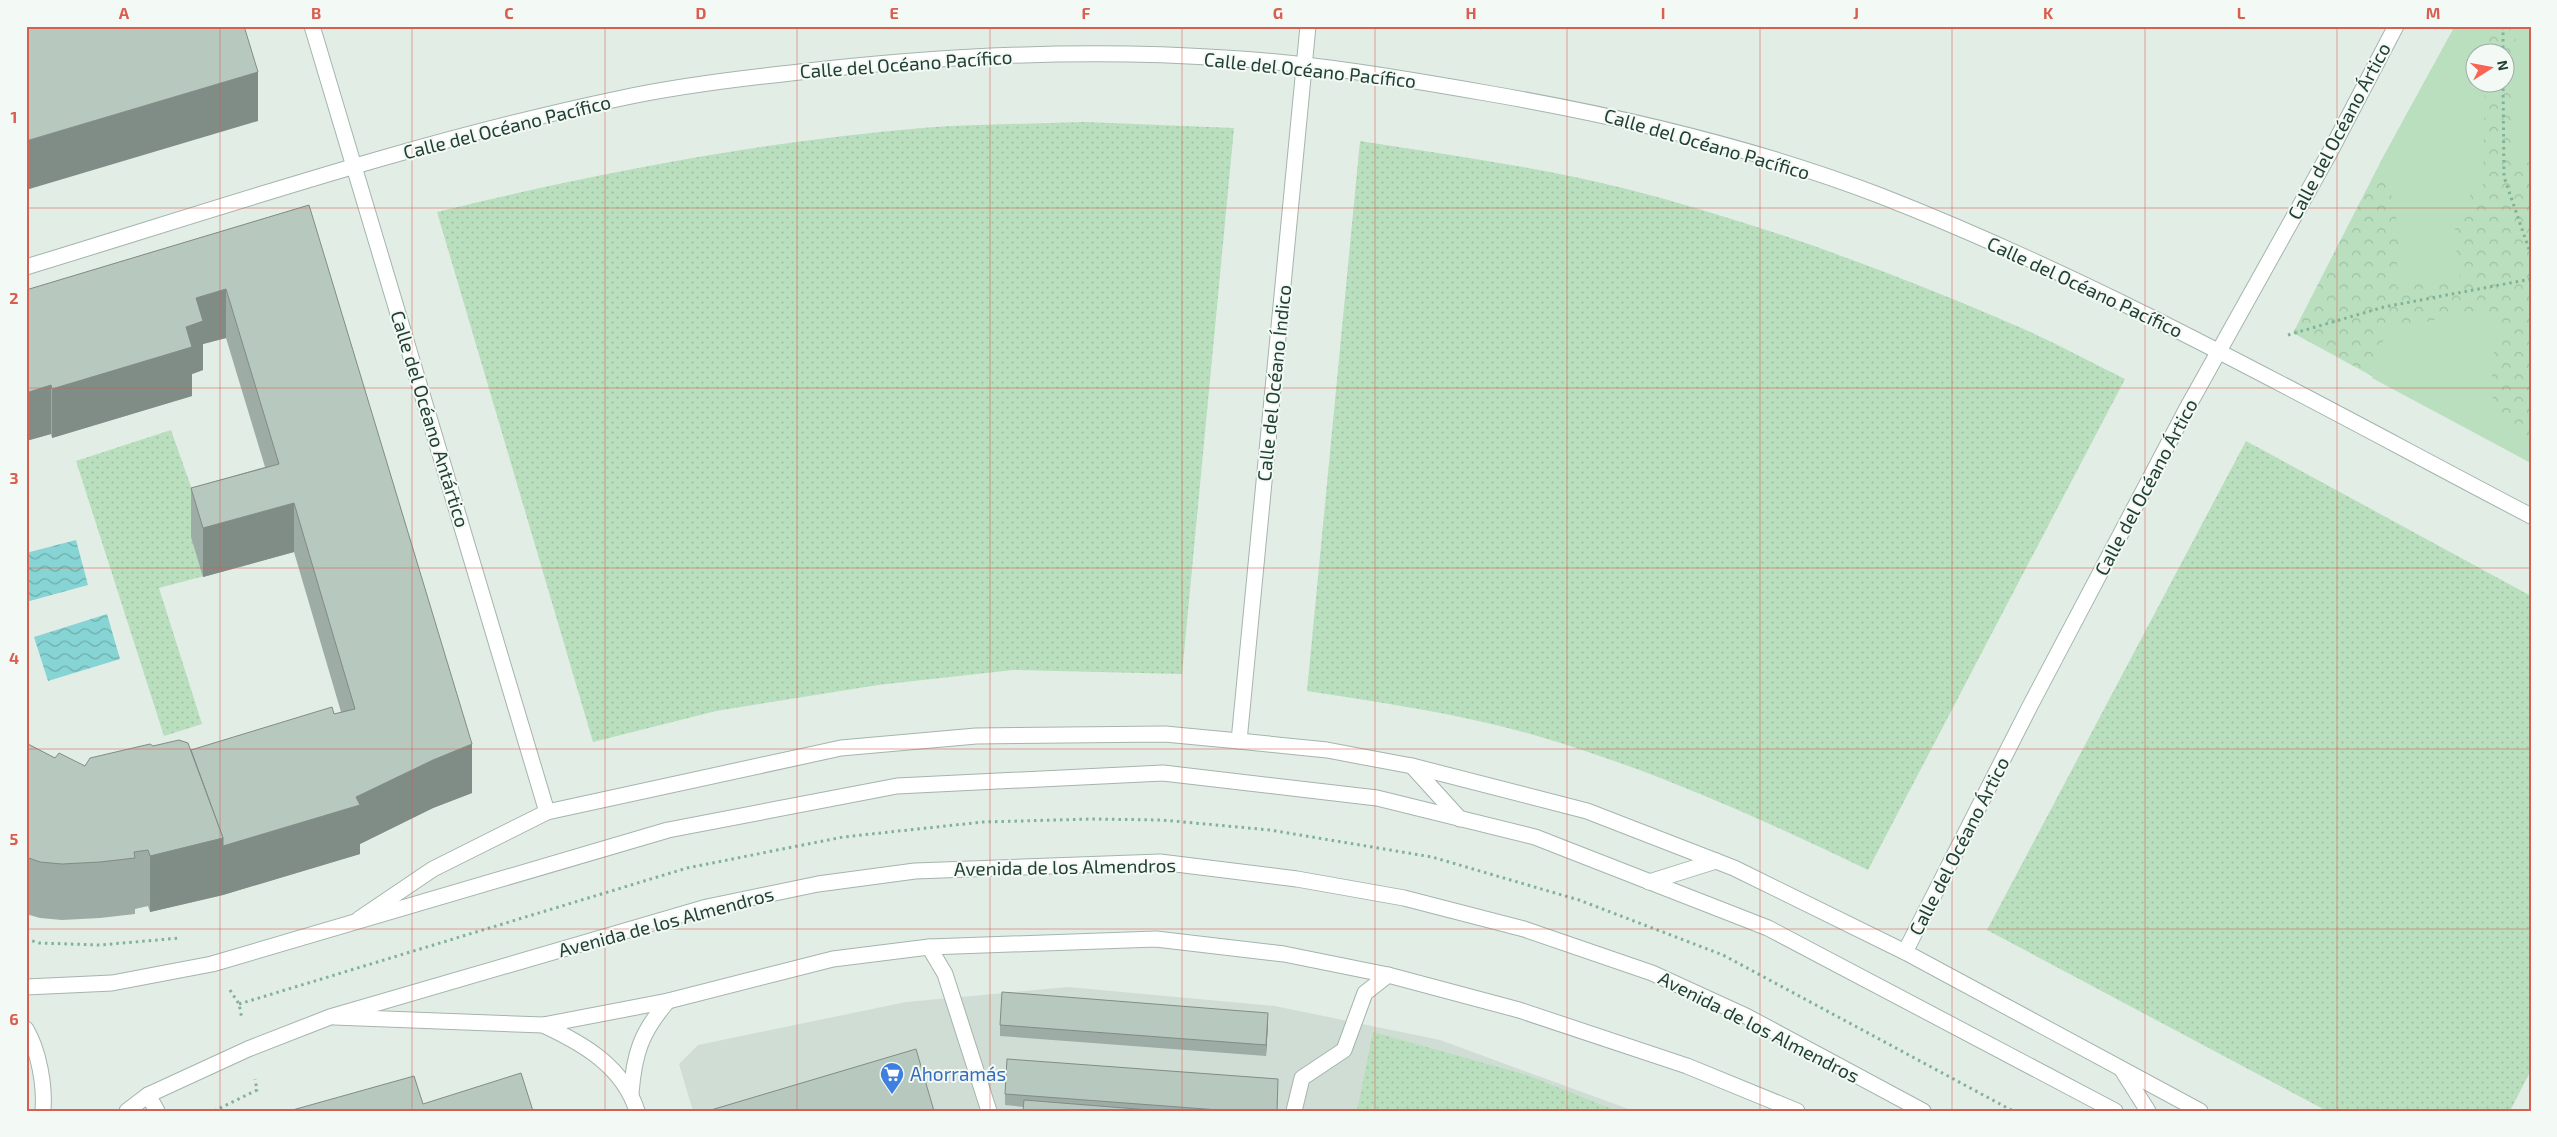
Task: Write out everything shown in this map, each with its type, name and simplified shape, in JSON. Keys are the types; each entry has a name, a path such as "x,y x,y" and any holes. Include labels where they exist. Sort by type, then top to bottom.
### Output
{"street":[{"name":"Calle del Océano Antártico","path":"312,26 547,812"},
{"name":"Calle del Océano Índico","path":"1239,741 1308,26"},
{"name":"Calle del Océano Ártico","path":"1905,952 2030,706 2218,351 2330,152 2396,26"},
{"name":"Calle del Océano Pacífico","path":"26,267 429,145 628,96 730,80 861,64 961,57 1079,54 1226,58 1381,75 1576,109 1654,126 1764,158 1876,194 1993,243 2218,351 2531,516"},
{"path":"359,919 433,869 547,812 841,748 976,736 1165,734 1327,750 1412,766 1587,811 1716,861 1905,952 2200,1111"},
{"path":"1412,766 1460,819"},
{"path":"26,987 112,982 212,964 359,919 668,830 897,786 1164,773 1377,798 1535,837 1768,928 2115,1111"},
{"path":"1649,882 1716,861"},
{"name":"Avenida de los Almendros","path":"127,1111 148,1095 248,1049 330,1017 707,907 818,884 915,871 1160,862 1316,882 1404,898 1524,929 1660,977 1746,1016 1923,1111"},
{"name":"Avenida de los Almendros","path":"330,1017 542,1025 668,1001 833,959 928,947 1156,939 1284,954 1388,975 1518,1010 1650,1053 1797,1111"},
{"path":"928,947 945,974 989,1111"},
{"path":"1294,1111 1302,1078 1344,1050 1366,992 1388,975"},
{"path":"636,1111 631,1094 634,1062 651,1021 668,1001"},
{"path":"542,1025 579,1041 603,1060 631,1094"},
{"path":"26,1029 32,1039 44,1096 43,1111"},
{"path":"2122,1068 2148,1111"},
{"path":"148,1095 157,1111"}],"path":[{"path":"2503,26 2503,42"},
{"path":"2503,92 2504,177 2531,255"},
{"path":"2288,335 2384,307 2531,279"}],"shaded area":[{"path":"1068,987 1275,1006 1440,1040 1634,1111 693,1111 679,1064 698,1045 906,1002"}],"green space":[{"path":"2455,26 2531,26 2531,463 2293,333 2381,161"},
{"path":"2455,26 2486,26 2486,42 2464,42 2464,92 2485,92 2483,185 2470,195 2454,232 2460,278 2396,287 2399,232 2390,188 2381,161"},
{"path":"2516,26 2531,26 2531,162 2511,166 2514,92"},
{"path":"1085,122 1234,128 1182,674 1013,670 878,685 716,711 593,742 437,212 557,184 739,150 922,128"},
{"path":"1360,141 1494,162 1594,181 1676,202 1774,232 1965,304 2027,330 2125,379 1868,870 1789,833 1669,781 1586,751 1515,730 1456,716 1307,691"},
{"path":"2484,311 2507,332 2491,358 2493,400 2514,439 2531,442 2531,463 2372,378 2387,329"},
{"path":"171,430 207,532 204,576 159,588 202,724 164,736 76,461"},
{"path":"2246,441 2531,596 2531,1070 2510,1111 2327,1111 1987,930"},
{"path":"1373,1032 1527,1075 1617,1111 1357,1111"}],"water":[{"path":"76,540 88,585 26,602 26,553"},
{"path":"107,614 120,659 48,681 34,637"}],"building":[{"path":"36,26 244,26 258,72 26,141 26,29"},
{"path":"309,205 472,744 433,760 356,797 360,805 223,846 223,838 191,750 332,707 334,714 355,709 294,503 203,528 191,488 279,464 226,289 196,298 203,321 186,327 192,347 52,389 51,385 26,393 26,290"},
{"path":"179,740 188,743 223,838 150,856 148,850 134,852 135,858 100,862 62,864 40,862 26,857 26,743 55,758 59,753 85,766 90,758 150,744 153,746"},
{"path":"1002,992 1268,1013 1266,1045 1000,1025"},
{"path":"916,1049 934,1111 711,1111 711,1110"},
{"path":"1007,1059 1278,1079 1277,1111 1232,1111 1005,1094"},
{"path":"521,1073 533,1111 289,1111 414,1076 423,1104"},
{"path":"1024,1100 1162,1111 1023,1111"}],"place":[{"name":"Ahorramás","path":"892,1095"}]}
